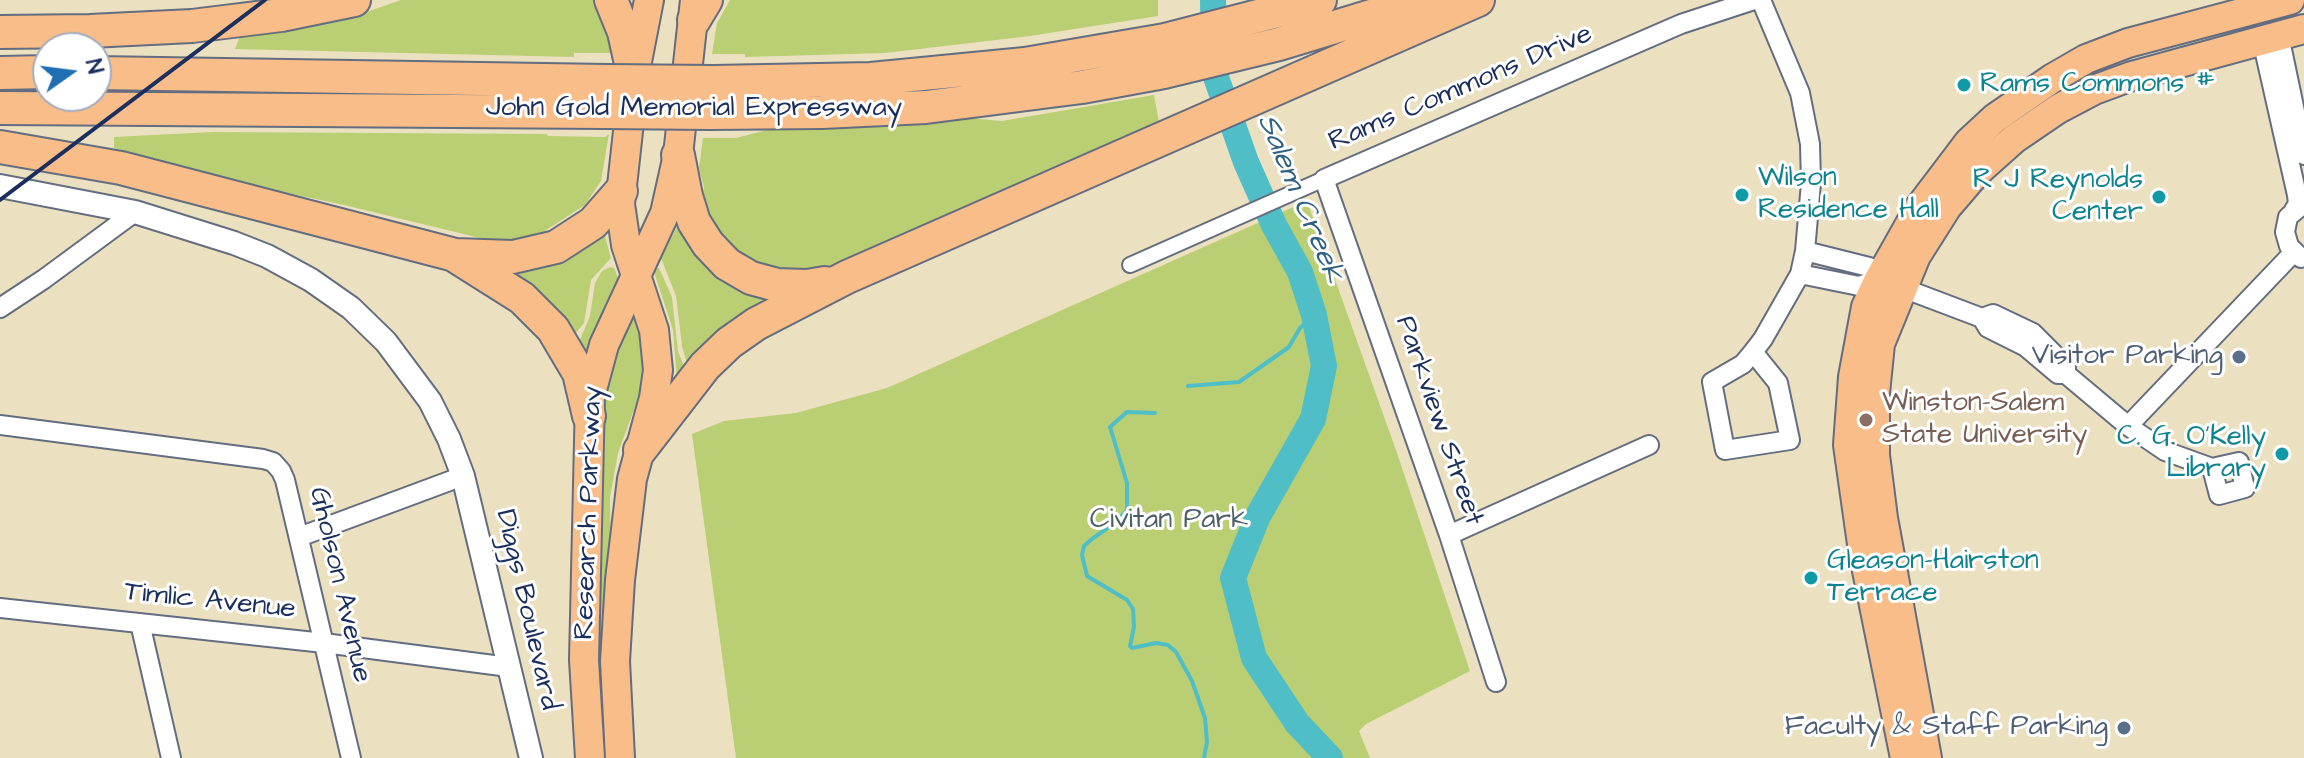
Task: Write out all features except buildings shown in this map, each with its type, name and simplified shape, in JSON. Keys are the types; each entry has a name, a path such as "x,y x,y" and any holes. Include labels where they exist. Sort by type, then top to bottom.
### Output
{"highway":[{"path":"0,32 192,26 281,15 354,0"},
{"path":"611,0 624,32 615,90"},
{"name":"John Gold Memorial Expressway","path":"711,97 821,81 936,74 1064,59 1165,40 1320,0"},
{"name":"John Gold Memorial Expressway","path":"112,74 615,90 711,97 822,112 926,107 1056,91 1164,72 1279,44 1424,0"},
{"path":"640,450 695,377 729,343 756,324 847,277 1478,0"},
{"path":"0,73 32,72"},
{"name":"John Gold Memorial Expressway","path":"0,108 615,90"},
{"path":"0,147 121,168 455,255 513,257 556,247 593,223 621,191"},
{"path":"678,155 694,222 708,244 727,264 751,278 777,285 807,286 847,277"},
{"path":"455,255 522,298 553,329 579,373 589,416"}],"main road":[{"name":"Research Parkway","path":"620,758 615,701 616,621 629,496 654,398 658,355 654,330 622,232 615,90 649,0"},
{"path":"1927,758 1883,518 1875,455 1875,393 1880,344 1891,284 1919,208 1969,142 1995,118 2086,59 2120,46 2290,0"},
{"name":"Research Parkway","path":"590,758 584,660 589,416 598,362 660,228 678,155 698,7"},
{"path":"1905,758 1863,551 1848,445 1853,377 1866,307 1916,256 1947,207 1994,155 2035,123 2082,96 2119,81 2281,35"}],"street":[{"name":"Rams Commons Drive","path":"1324,179 1681,24 1754,0"},
{"path":"1753,352 1778,383 1790,440 1725,450 1712,382 1743,364 1753,352 1800,274 1811,183 1810,144 1800,93 1761,0"},
{"path":"2128,426 2299,256 2287,242 2285,232 2286,222 2299,207 2281,35"},
{"path":"2281,35 2304,155"},
{"path":"1130,265 1324,179"},
{"name":"Parkview Street","path":"1324,179 1449,535 1496,682"},
{"name":"Diggs Boulevard","path":"0,186 135,212 200,231 267,256 311,280 351,308 386,342 417,382 440,419 463,476 531,758"},
{"path":"0,308 135,212"},
{"path":"1805,251 1869,267 1891,284 1982,318 1993,314 2033,333 2044,352 2066,366 2066,374 2128,426 2165,451 2212,468"},
{"path":"1800,274 1859,286 1891,284"},
{"name":"Gholson Avenue","path":"0,425 273,462 285,480 351,758"},
{"path":"1449,535 1649,445"},
{"path":"299,537 463,476"},
{"name":"Timlic Avenue","path":"0,608 324,643 509,667"},
{"path":"140,623 171,758"}],"green space":[{"path":"401,0 600,0 615,53 574,53 574,57 235,49 240,36 346,19"},
{"path":"730,0 1158,0 1158,16 1030,36 885,53 745,57 745,54 712,54 717,23"},
{"path":"1154,95 1160,128 819,275 752,269 711,231 702,197 704,187 699,168 703,138 736,138 775,128 958,117 1002,121"},
{"path":"212,132 605,137 609,134 601,181 585,205 543,232 509,241 480,238 203,175 114,148 114,137"},
{"name":"Civitan Park","path":"1307,201 1397,453 1470,671 1366,724 1359,731 1370,758 736,758 692,434 724,421 796,413 887,388"},
{"path":"679,223 791,295 687,364 676,296 661,258"},
{"path":"604,233 611,258 591,280 584,323 575,334 558,312 516,276 514,270"},
{"path":"655,267 659,268 672,297 678,351 686,371 677,380 673,330"},
{"path":"614,268 619,280 586,353 579,342 590,316 595,283 602,271"},
{"path":"633,312 641,339 643,374 639,396 618,453 610,497 613,758 600,758 597,720 601,408 609,369"}],"waterway":[{"name":"Salem Creek","path":"1213,0 1214,70 1217,80 1246,162 1274,225 1300,272 1314,315 1324,366 1313,419 1258,516 1233,578 1254,658 1297,723 1330,758"},
{"path":"1188,386 1239,382 1289,347 1300,328 1314,315"},
{"path":"1155,413 1127,412 1110,427 1127,483 1127,510 1084,546 1082,555 1087,576 1127,600 1133,609 1134,627 1130,646 1156,643 1168,645 1176,652 1192,681 1205,718 1207,742 1204,758"}],"railway":[{"path":"0,200 265,0"}],"place":[{"name":"Rams Commons #","path":"1964,85"},
{"name":"Wilson Residence Hall","path":"1742,195"},
{"name":"R J Reynolds Center","path":"2159,197"},
{"name":"Visitor Parking","path":"2239,357"},
{"name":"Winston-Salem State University","path":"1866,420"},
{"name":"C. G. O'Kelly Library","path":"2282,454"},
{"name":"Gleason-Hairston Terrace","path":"1811,578"},
{"name":"Faculty & Staff Parking","path":"2124,728"}]}
